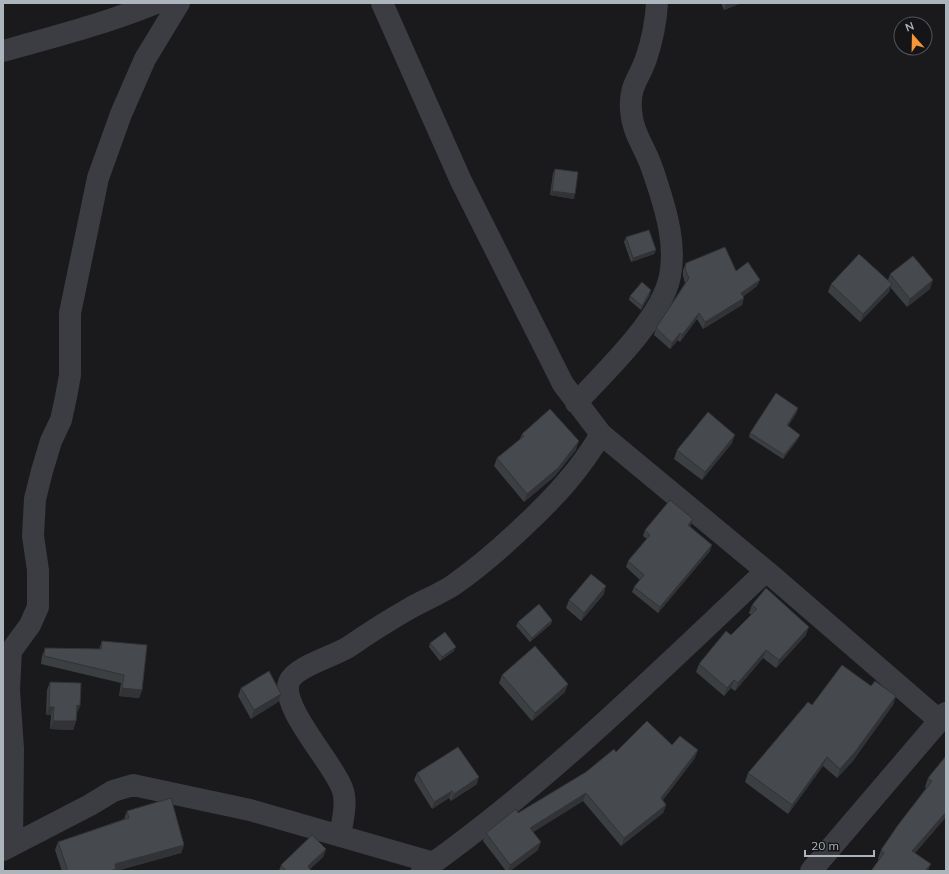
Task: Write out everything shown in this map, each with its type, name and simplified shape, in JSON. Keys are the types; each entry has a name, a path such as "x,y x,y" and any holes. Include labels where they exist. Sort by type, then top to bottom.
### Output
{"street":[{"path":"3,51 133,13 156,3"},
{"path":"8,847 13,749 7,654 30,625 38,608 38,570 33,536 35,499 51,441 61,420 66,397 70,375 70,313 98,178 121,114 145,59 179,3"},
{"path":"382,3 483,226 562,384 576,403 601,434 943,717 811,871"},
{"path":"576,403 628,348 663,299 670,275 671,246 666,211 649,159 632,126 630,110 635,81 645,61 652,39 657,3"},
{"path":"340,836 344,812 343,790 298,718 287,693 289,682 295,674 313,663 341,652 370,632 450,587 488,560 570,480 588,457 601,434"},
{"path":"8,847 90,805 113,791 133,785 250,810 340,836 428,867 558,765 766,571"}],"building":[{"path":"555,169 578,172 575,194 552,191"},
{"path":"649,230 656,250 633,258 626,237"},
{"path":"725,247 736,271 748,262 760,280 741,293 744,298 705,322 699,313 682,335 680,333 672,343 656,328 689,278 685,269 686,263"},
{"path":"859,254 892,284 863,314 831,284"},
{"path":"913,256 933,280 910,299 890,274"},
{"path":"642,282 651,290 642,306 630,296"},
{"path":"776,393 798,408 787,425 800,435 784,455 750,433"},
{"path":"550,409 579,441 558,468 527,494 497,458 524,436 522,434"},
{"path":"708,412 735,435 705,472 677,450"},
{"path":"670,500 693,519 688,525 712,545 660,607 634,587 644,575 628,561 650,535 645,530"},
{"path":"591,574 606,586 584,613 569,600"},
{"path":"766,588 809,627 779,660 766,650 738,683 734,680 727,688 699,664 726,631 731,635 757,609 752,605"},
{"path":"539,604 552,620 532,638 518,622"},
{"path":"445,632 456,647 442,657 430,643"},
{"path":"102,641 147,645 142,690 122,688 124,675 44,656 45,648 101,649"},
{"path":"535,646 568,684 535,713 502,675"},
{"path":"842,665 871,686 875,681 896,696 855,752 840,769 827,757 792,805 748,773 808,702 812,705"},
{"path":"269,671 281,694 254,710 241,688"},
{"path":"50,682 81,683 80,706 77,705 76,721 53,721 54,707 49,707"},
{"path":"647,721 672,745 680,736 698,750 661,798 666,805 624,838 586,793 530,828 541,842 510,865 486,833 516,809 518,813 586,772 614,749 616,752"},
{"path":"458,747 479,777 454,794 452,791 434,802 417,773"},
{"path":"946,756 946,812 912,851 931,864 925,871 871,871 884,853 881,850 932,781 928,778"},
{"path":"171,798 184,845 115,864 116,869 109,871 68,871 58,842 129,818 127,811"},
{"path":"312,835 326,849 308,866 311,871 286,871 281,865"}]}
